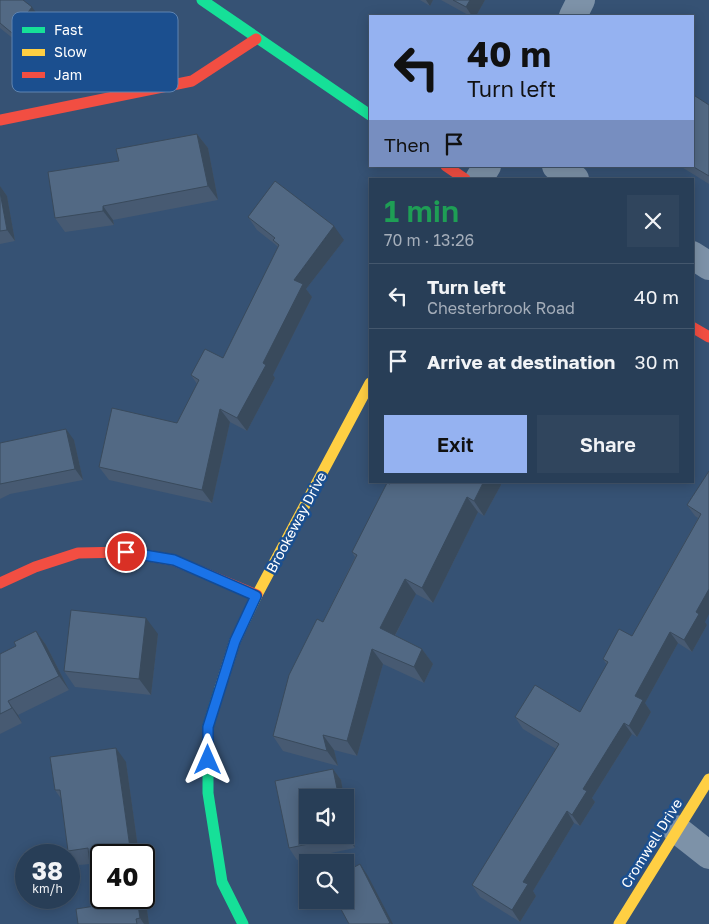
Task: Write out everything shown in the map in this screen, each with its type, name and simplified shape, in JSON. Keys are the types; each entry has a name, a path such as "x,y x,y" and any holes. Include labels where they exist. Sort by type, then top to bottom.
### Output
{"street":[{"path":"202,0 256,39 369,114"},
{"path":"574,15 581,0"},
{"path":"178,84 192,81 256,39"},
{"path":"0,120 138,92"},
{"path":"447,167 464,178"},
{"path":"480,178 486,167"},
{"path":"557,167 574,178"},
{"path":"694,256 709,266"},
{"path":"694,328 709,338"},
{"name":"Brookeway Drive","path":"243,924 222,882 215,848 208,793 208,727 235,641 256,596 369,385"},
{"path":"0,583 35,567 78,553 126,552 174,560 256,596"},
{"name":"Cromwell Drive","path":"619,924 676,829 709,779"},
{"path":"676,829 709,854"}],"building":[{"path":"0,0 23,0 32,7 28,12 12,12 12,33 0,23"},
{"path":"453,0 470,0 466,7"},
{"path":"694,95 709,105 709,176 694,167"},
{"path":"197,134 208,186 103,206 103,211 55,218 48,172 119,161 116,149"},
{"path":"275,181 334,226 294,280 303,284 263,363 266,365 237,418 220,409 202,490 99,467 112,408 177,423 199,380 191,375 205,349 223,358 279,245 273,240 275,238 248,217"},
{"path":"0,192 7,230 0,231"},
{"path":"66,429 75,469 0,484 0,443"},
{"path":"709,471 709,589 696,612 699,614 684,640 670,632 635,696 643,700 629,726 624,723 583,789 587,791 572,815 567,811 523,882 528,884 512,910 472,885 559,744 515,717 535,685 580,712 608,662 603,659 619,629 632,636 701,514 687,505"},
{"path":"387,483 483,483 474,501 467,497 422,588 405,579 380,628 422,649 414,667 372,649 347,741 323,735 327,751 273,736 289,675 317,619 323,622 357,555 352,552"},
{"path":"71,610 146,618 139,679 64,671"},
{"path":"36,631 59,676 8,701 12,708 0,714 0,654 16,646 14,642"},
{"path":"116,748 129,844 90,844 90,865 88,848 80,849 80,844 67,844 60,790 55,790 50,757"},
{"path":"333,769 337,789 299,789 299,844 308,844 289,848 275,781"},
{"path":"360,864 390,923 349,924 341,909 354,909 354,867"},
{"path":"90,907 90,909 139,909 140,918 136,919 137,924 78,924 76,909"}],"traffic: fast":[{"path":"202,0 369,114"},
{"path":"220,688 208,727 208,793 222,882 243,924"}],"traffic: slow":[{"path":"220,688 235,641 257,595 369,385"},
{"path":"619,924 709,779"}],"traffic: jam":[{"path":"178,84 192,81 256,39"},
{"path":"0,120 138,92"},
{"path":"447,167 464,178"},
{"path":"694,328 709,337"},
{"path":"0,583 35,567 78,553 127,552 173,560 257,595"}],"route":[{"path":"126,552 174,560 256,596 235,641 208,727 208,760"}]}
